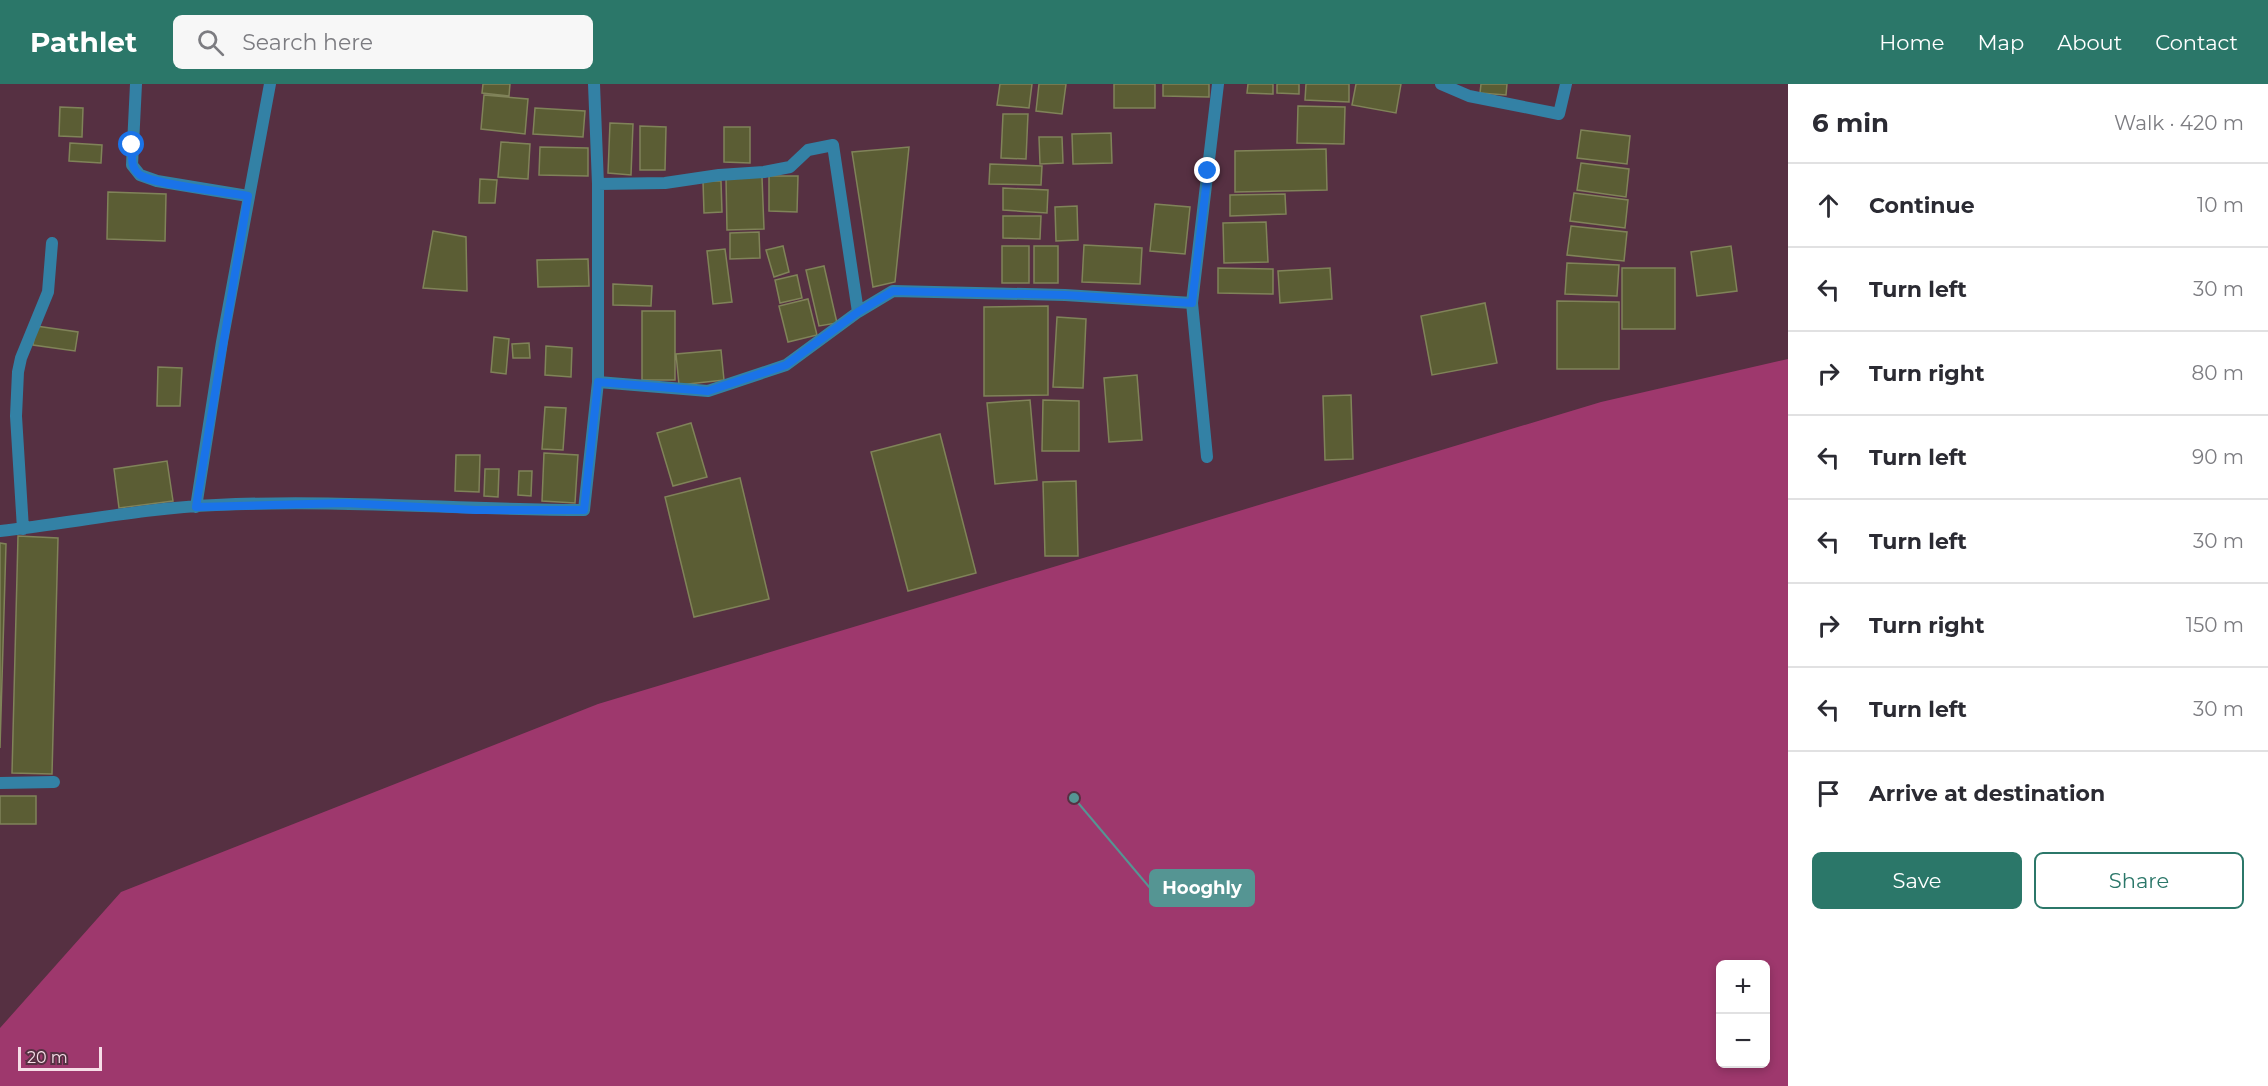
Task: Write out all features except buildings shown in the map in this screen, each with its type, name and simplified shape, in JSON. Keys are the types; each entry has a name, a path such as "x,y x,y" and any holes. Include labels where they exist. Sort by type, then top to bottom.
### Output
{"street":[{"path":"136,84 132,165 140,175 157,181 248,196"},
{"path":"196,507 248,196 270,84"},
{"path":"0,531 196,507 345,503 476,510 584,510 598,382 598,184 594,84"},
{"path":"1207,457 1192,303 1218,84"},
{"path":"1441,84 1469,96 1559,114 1566,84"},
{"path":"598,184 665,183 719,175 764,172 790,166 808,150 833,146 858,312"},
{"path":"23,529 16,416 18,372 21,358 48,292 52,243"},
{"path":"598,382 708,391 786,365 858,312 893,291 1065,295 1192,303"},
{"path":"0,783 54,782"}],"shaded area":[{"path":"1788,359 1788,1086 0,1086 0,1028 121,892 598,704 1601,402"}],"place":[{"name":"Hooghly","path":"1074,798"}],"route":[{"path":"132,145 132,165 140,175 157,181 248,196 196,507 345,503 476,510 584,510 598,382 708,391 786,365 858,312 893,291 1065,295 1192,303 1208,171"}]}
